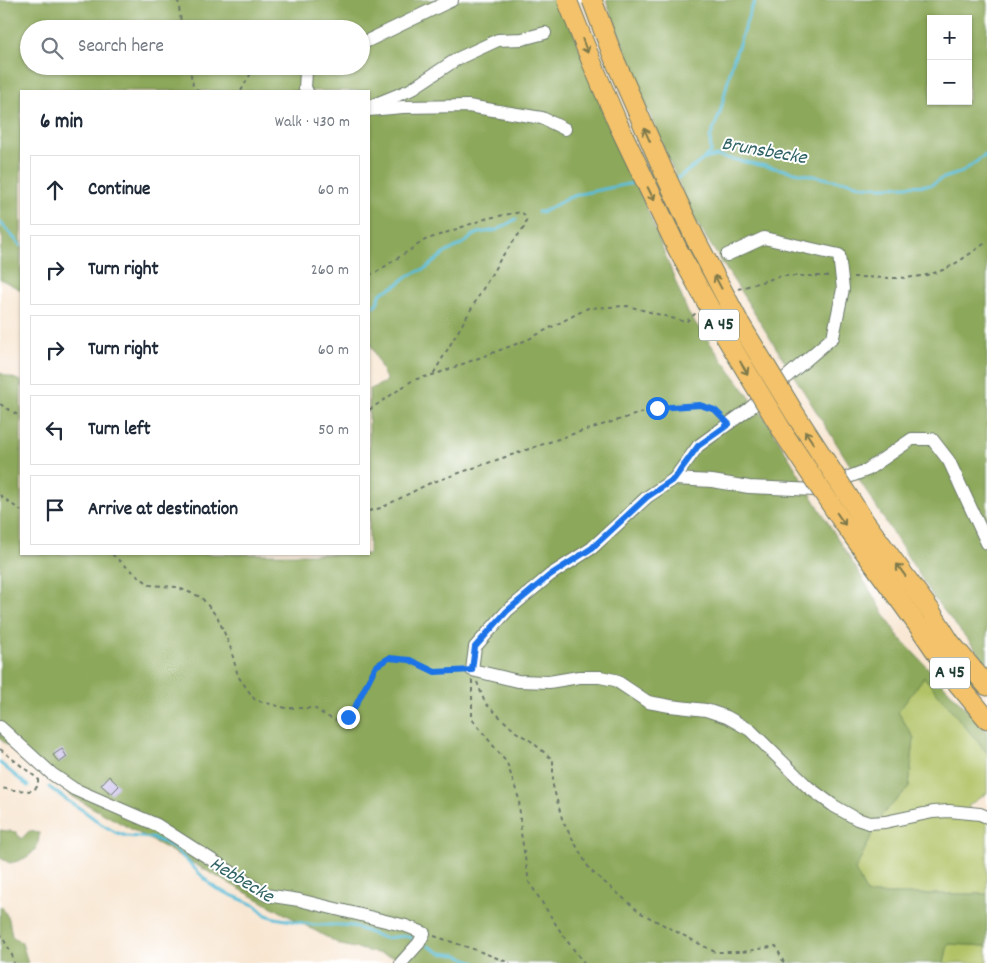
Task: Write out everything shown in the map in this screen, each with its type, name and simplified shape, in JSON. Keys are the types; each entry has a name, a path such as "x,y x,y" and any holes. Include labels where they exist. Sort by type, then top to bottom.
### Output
{"highway":[{"name":"A 45","path":"567,0 618,124 678,250 719,325 786,437 840,518 958,684 987,719"},
{"name":"A 45","path":"592,0 613,56 664,172 696,240 739,322 795,414 860,514 930,610 950,642 987,686"}],"street":[{"path":"370,40 452,0"},
{"path":"370,108 410,90 457,59 498,40 522,39 545,34"},
{"path":"306,75 306,90"},
{"path":"370,108 468,106 542,118 565,129"},
{"path":"727,256 764,238 839,255 843,289 833,337 750,409 698,446 674,479 647,497 592,548 550,575 507,611 475,647 472,670 518,681 533,682 549,682 579,677 600,677 615,680 648,702 706,710 727,717 750,730 808,787 856,819 869,823 885,822 949,810 987,817"},
{"path":"674,479 712,481 750,488 815,490 867,470 912,439 932,439 949,461 987,543"},
{"path":"0,727 52,774 74,789 157,825 266,895 299,900 406,926 424,933 420,942 401,963"}],"path":[{"path":"178,0 181,20"},
{"path":"191,75 193,85 197,90"},
{"path":"242,90 250,75"},
{"path":"370,274 425,240 488,218 521,212 526,215 525,226 501,258 432,376"},
{"path":"733,290 781,276 913,278 945,269 968,256 987,242"},
{"path":"370,409 413,380 432,376 527,340 588,308 628,306 686,322 699,311"},
{"path":"0,404 20,416"},
{"path":"370,511 381,508 428,484 573,434 657,408 700,405 715,410 729,424"},
{"path":"0,495 20,510"},
{"path":"113,555 150,585 176,587 201,597 218,618 230,646 238,676 256,700 286,708 314,708 326,716 338,720 348,717 376,666 389,658 410,660 435,672 472,670"},
{"path":"472,670 472,719 507,763 520,798 521,833 529,882 564,937 584,963"},
{"path":"472,670 485,704 516,732 531,741 553,760 553,786 562,822 590,870 641,913 715,952 742,952 776,946 784,963"},
{"path":"0,749 38,779 38,786 32,792 0,788"},
{"path":"424,933 510,963"},
{"path":"0,934 12,955 14,963"}],"green space":[{"path":"0,0 561,0 593,83 650,216 688,313 767,421 898,636 987,731 987,753 924,677 898,712 914,738 909,787 881,816 855,870 867,894 987,894 987,946 948,944 944,963 413,963 413,961 341,945 75,798 0,739 0,373 20,381 20,555 370,555 370,390 387,381 370,343 370,90 20,90 20,289 0,279 0,251 3,240 0,232"},
{"path":"606,0 987,0 987,663 935,600 694,219 647,108"},
{"path":"924,677 987,753 987,793 969,805 969,815 987,819 987,894 867,894 855,870 881,816 909,787 914,738 898,712"},
{"path":"0,830 16,832 21,839 29,831 39,833 39,840 33,852 22,859 10,863 0,858"},
{"path":"0,906 9,919 12,936 22,943 28,963 0,963"},
{"path":"948,944 987,946 987,963 944,963"}],"building":[{"path":"62,749 67,757 59,763 53,755"},
{"path":"109,776 119,786 111,794 101,785"}],"waterway":[{"path":"704,158 711,152 710,138 720,113 732,64 751,9 756,0"},
{"name":"Brunsbecke","path":"674,178 678,178 704,159 717,156 863,186 931,185 941,179 962,172 987,154"},
{"name":"Brunsbecke","path":"538,212 543,212 568,198 580,194 638,182"},
{"name":"Brunsbecke","path":"370,309 377,303 381,293 395,286 408,276 426,268 472,236 497,230 516,219"},
{"name":"Brunsbecke","path":"0,222 20,245"},
{"name":"Hebbecke","path":"0,763 28,786"},
{"name":"Hebbecke","path":"49,787 115,832 126,836 151,838 166,843 177,851 210,884 256,906 266,915 314,925 352,926 384,938 405,936 412,938"},
{"name":"Hebbecke","path":"428,946 440,953 458,955 476,963"}],"route":[{"path":"348,717 376,666 389,658 410,660 435,672 472,670 475,647 507,611 550,575 592,548 647,497 674,479 698,446 729,424 715,410 700,405 657,408"}]}
